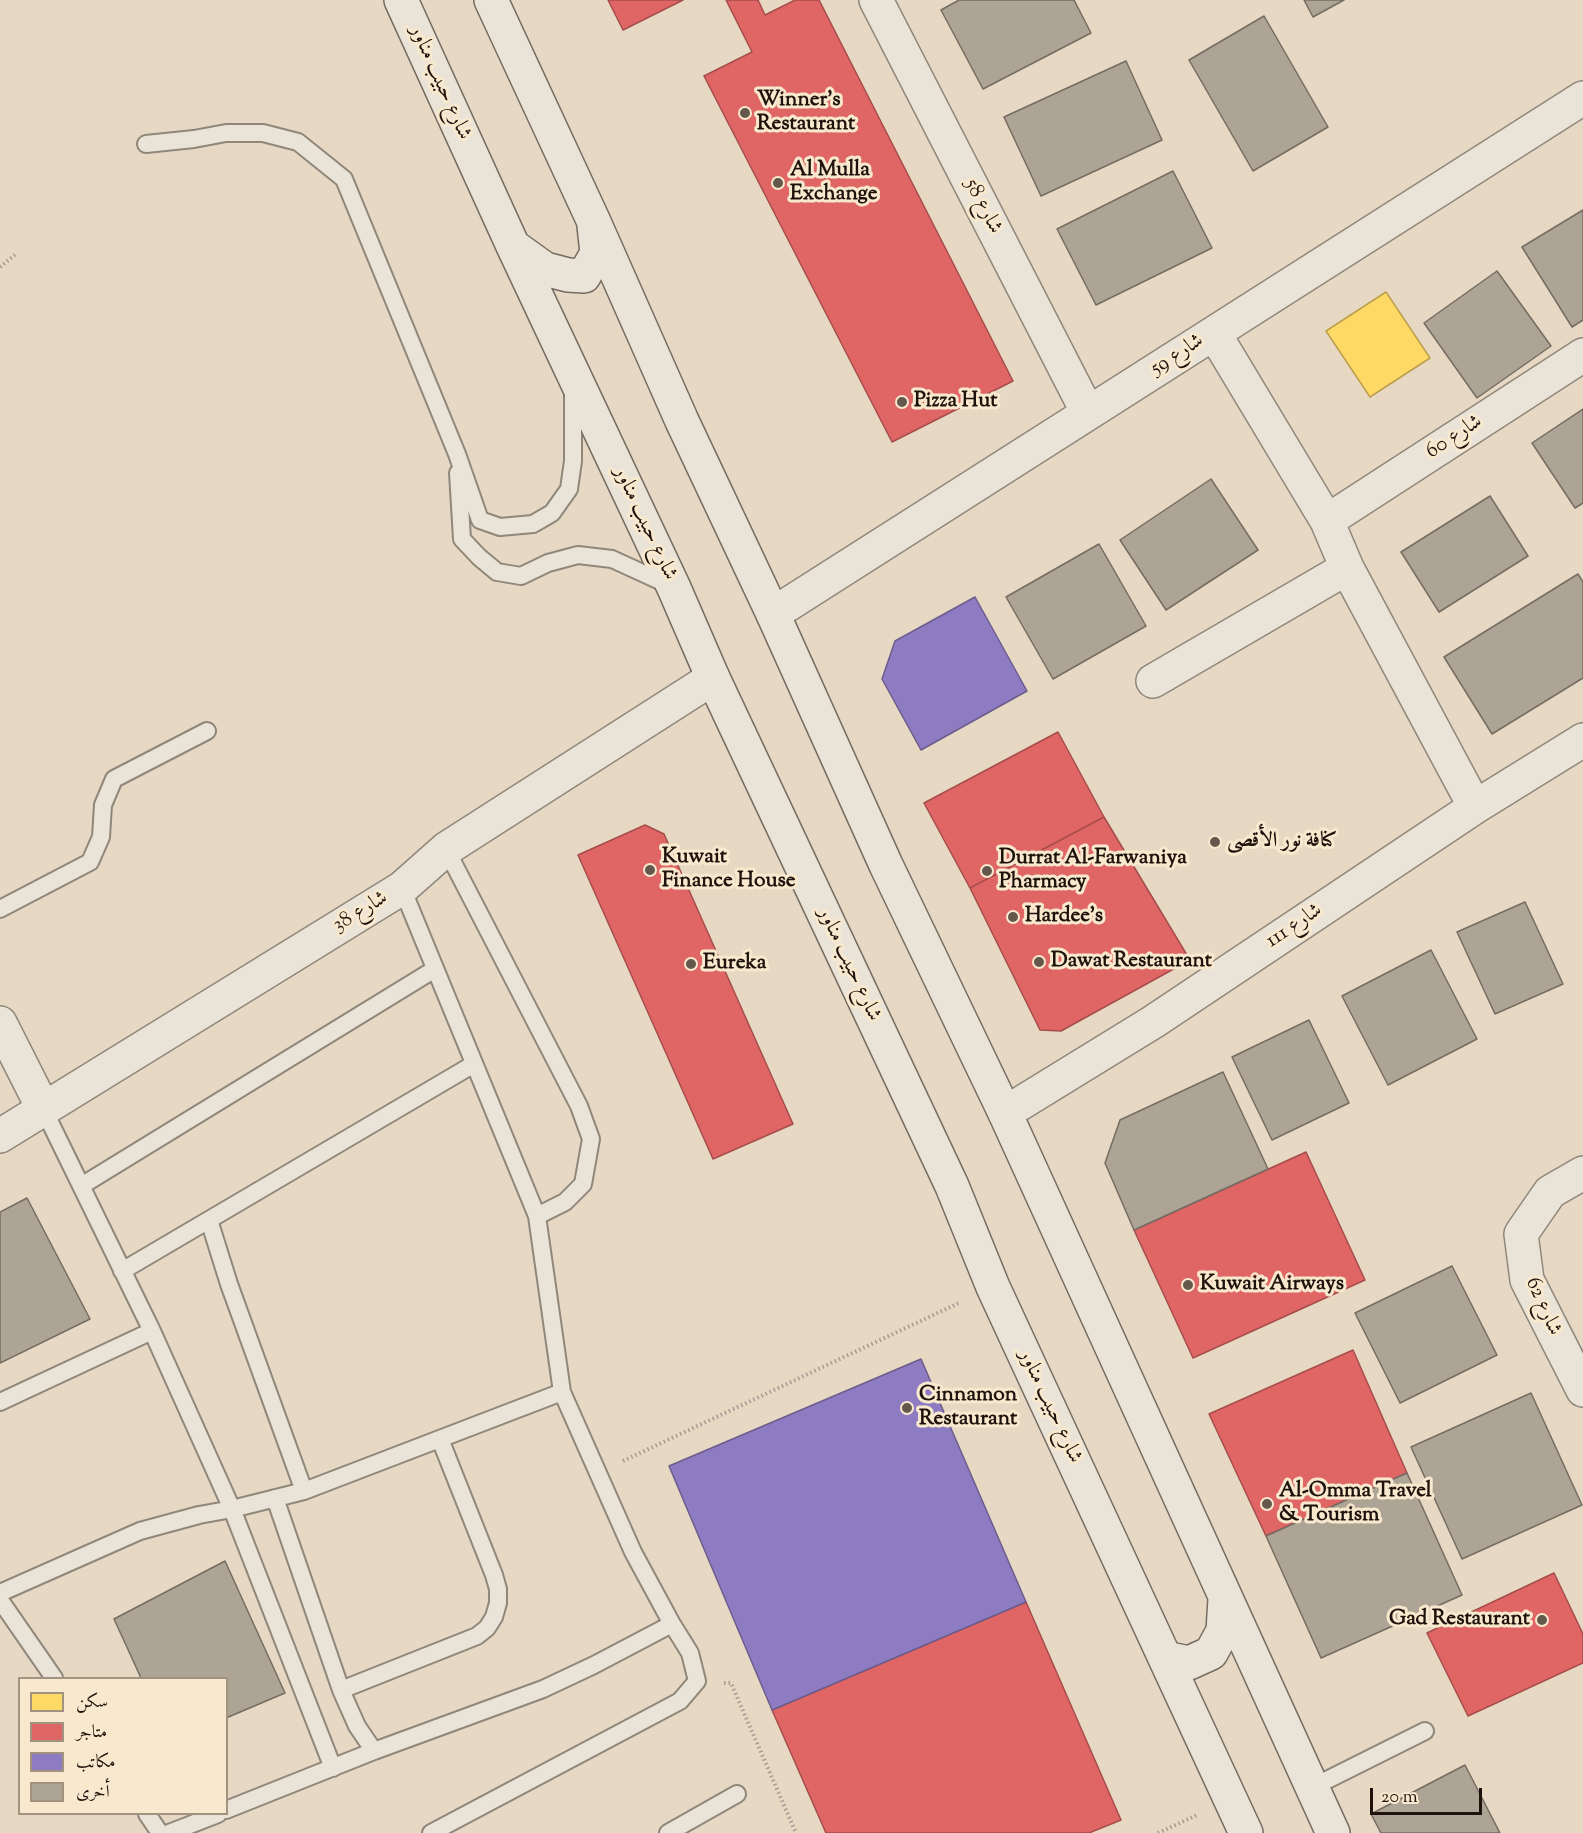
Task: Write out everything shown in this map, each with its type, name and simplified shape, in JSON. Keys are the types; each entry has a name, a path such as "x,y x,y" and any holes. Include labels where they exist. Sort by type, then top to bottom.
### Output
{"street":[{"name":"شارع حبيب مناور","path":"401,0 513,246 674,588 713,678 946,1175 993,1287 1246,1833"},
{"path":"491,0 886,866 1005,1113 1333,1833"},
{"name":"شارع 58","path":"876,0 1088,413"},
{"name":"شارع 59","path":"773,614 1583,98"},
{"path":"513,246 545,269 568,275 584,276 597,253 594,222"},
{"path":"1214,333 1327,521 1347,568 1476,807"},
{"name":"شارع 60","path":"1327,521 1583,355"},
{"path":"1153,681 1347,568"},
{"name":"شارع 38","path":"0,1136 402,888 446,849 713,678"},
{"name":"شارع 111","path":"1005,1113 1153,1022 1476,807 1583,740"},
{"path":"0,1023 43,1108"},
{"name":"شارع 62","path":"1583,1173 1550,1192 1521,1234 1527,1281 1583,1390"},
{"path":"1165,1658 1189,1663 1211,1653 1223,1631 1225,1599"}],"lane":[{"path":"146,144 226,133 263,134 298,142 344,179 457,454 480,520 501,527 533,524 552,513 569,489 573,461 573,375"},
{"path":"457,454 462,539 478,557 497,572 521,576 548,563 578,555 612,559 674,588"},
{"path":"0,909 90,862 101,837 103,805 114,779 207,731"},
{"path":"446,849 579,1106 591,1139 583,1184 566,1202 537,1216"},
{"path":"402,888 537,1216 562,1392 633,1552 690,1653 697,1681 680,1701 431,1833"},
{"path":"81,1186 435,969"},
{"path":"122,1271 474,1064"},
{"path":"43,1108 152,1331 232,1509 333,1768"},
{"path":"209,1220 233,1295 304,1491"},
{"path":"0,1402 152,1331"},
{"path":"0,1593 141,1531 304,1491 562,1392"},
{"path":"341,1690 466,1642 487,1628 494,1617 498,1603 498,1589 494,1575 440,1439"},
{"path":"275,1498 341,1690 357,1726 374,1751"},
{"path":"0,1600 53,1677"},
{"path":"228,1809 374,1751 543,1689 672,1624"},
{"path":"1313,1787 1425,1731"},
{"path":"668,1833 737,1794"},
{"path":"148,1815 160,1833"},
{"path":"169,1833 215,1815"}],"path":[{"path":"0,267 16,254"},
{"path":"598,1473 993,1287"},
{"path":"697,1681 731,1683 796,1833"},
{"path":"1158,1833 1231,1800"}],"building: سكن":[{"path":"1386,292 1430,358 1370,397 1326,331"}],"building: متاجر":[{"path":"608,0 683,0 623,30"},
{"path":"726,0 758,0 765,15 795,0 819,0 1013,381 892,442 704,76 752,52"},
{"path":"1058,732 1104,817 970,888 924,803"},
{"path":"1104,817 1190,960 1061,1031 1040,1030 970,888"},
{"path":"645,825 664,834 793,1124 713,1159 578,855"},
{"path":"1306,1152 1365,1280 1193,1358 1134,1230"},
{"path":"1353,1350 1407,1473 1266,1536 1209,1414"},
{"path":"1554,1573 1583,1634 1583,1663 1468,1716 1427,1633"},
{"path":"1026,1602 1121,1820 1089,1833 826,1833 772,1710"}],"building: مكاتب":[{"path":"975,597 1027,691 921,750 882,679 895,641"},
{"path":"921,1359 1026,1602 772,1710 669,1466"}],"building: أخرى":[{"path":"959,0 1074,0 1091,33 983,89 941,10"},
{"path":"1304,0 1344,0 1313,17"},
{"path":"1264,16 1328,127 1253,171 1189,60"},
{"path":"1126,61 1162,140 1041,196 1004,117"},
{"path":"1173,171 1212,248 1096,305 1057,229"},
{"path":"1583,210 1583,320 1572,327 1522,247"},
{"path":"1497,271 1551,346 1477,398 1424,323"},
{"path":"1583,409 1583,503 1575,508 1532,443"},
{"path":"1211,479 1258,550 1166,610 1120,540"},
{"path":"1490,496 1528,556 1439,612 1401,552"},
{"path":"1099,544 1146,626 1053,679 1006,597"},
{"path":"1578,574 1583,582 1583,678 1492,734 1444,657"},
{"path":"1525,902 1563,984 1495,1014 1457,932"},
{"path":"1431,950 1477,1039 1388,1085 1342,996"},
{"path":"1309,1020 1349,1103 1272,1140 1232,1057"},
{"path":"1223,1072 1268,1169 1134,1230 1105,1163 1120,1120"},
{"path":"27,1198 90,1319 0,1363 0,1212"},
{"path":"1452,1266 1497,1355 1400,1403 1355,1313"},
{"path":"1531,1393 1582,1505 1462,1559 1411,1447"},
{"path":"1407,1473 1462,1595 1321,1658 1266,1536"},
{"path":"225,1561 285,1693 228,1717 228,1677 141,1677 114,1619"},
{"path":"1465,1765 1500,1833 1381,1833 1371,1814"}],"place":[{"name":"Winner's Restaurant","path":"745,113"},
{"name":"Al Mulla Exchange","path":"778,183"},
{"name":"Pizza Hut","path":"902,402"},
{"name":"كنافة نور الأقصى","path":"1215,842"},
{"name":"Kuwait Finance House","path":"650,870"},
{"name":"Durrat Al-Farwaniya Pharmacy","path":"987,871"},
{"name":"Hardee's","path":"1013,917"},
{"name":"Dawat Restaurant","path":"1039,962"},
{"name":"Eureka","path":"691,964"},
{"name":"Kuwait Airways","path":"1188,1285"},
{"name":"Cinnamon Restaurant","path":"907,1408"},
{"name":"Al-Omma Travel & Tourism","path":"1267,1504"},
{"name":"Gad Restaurant","path":"1542,1620"}]}
